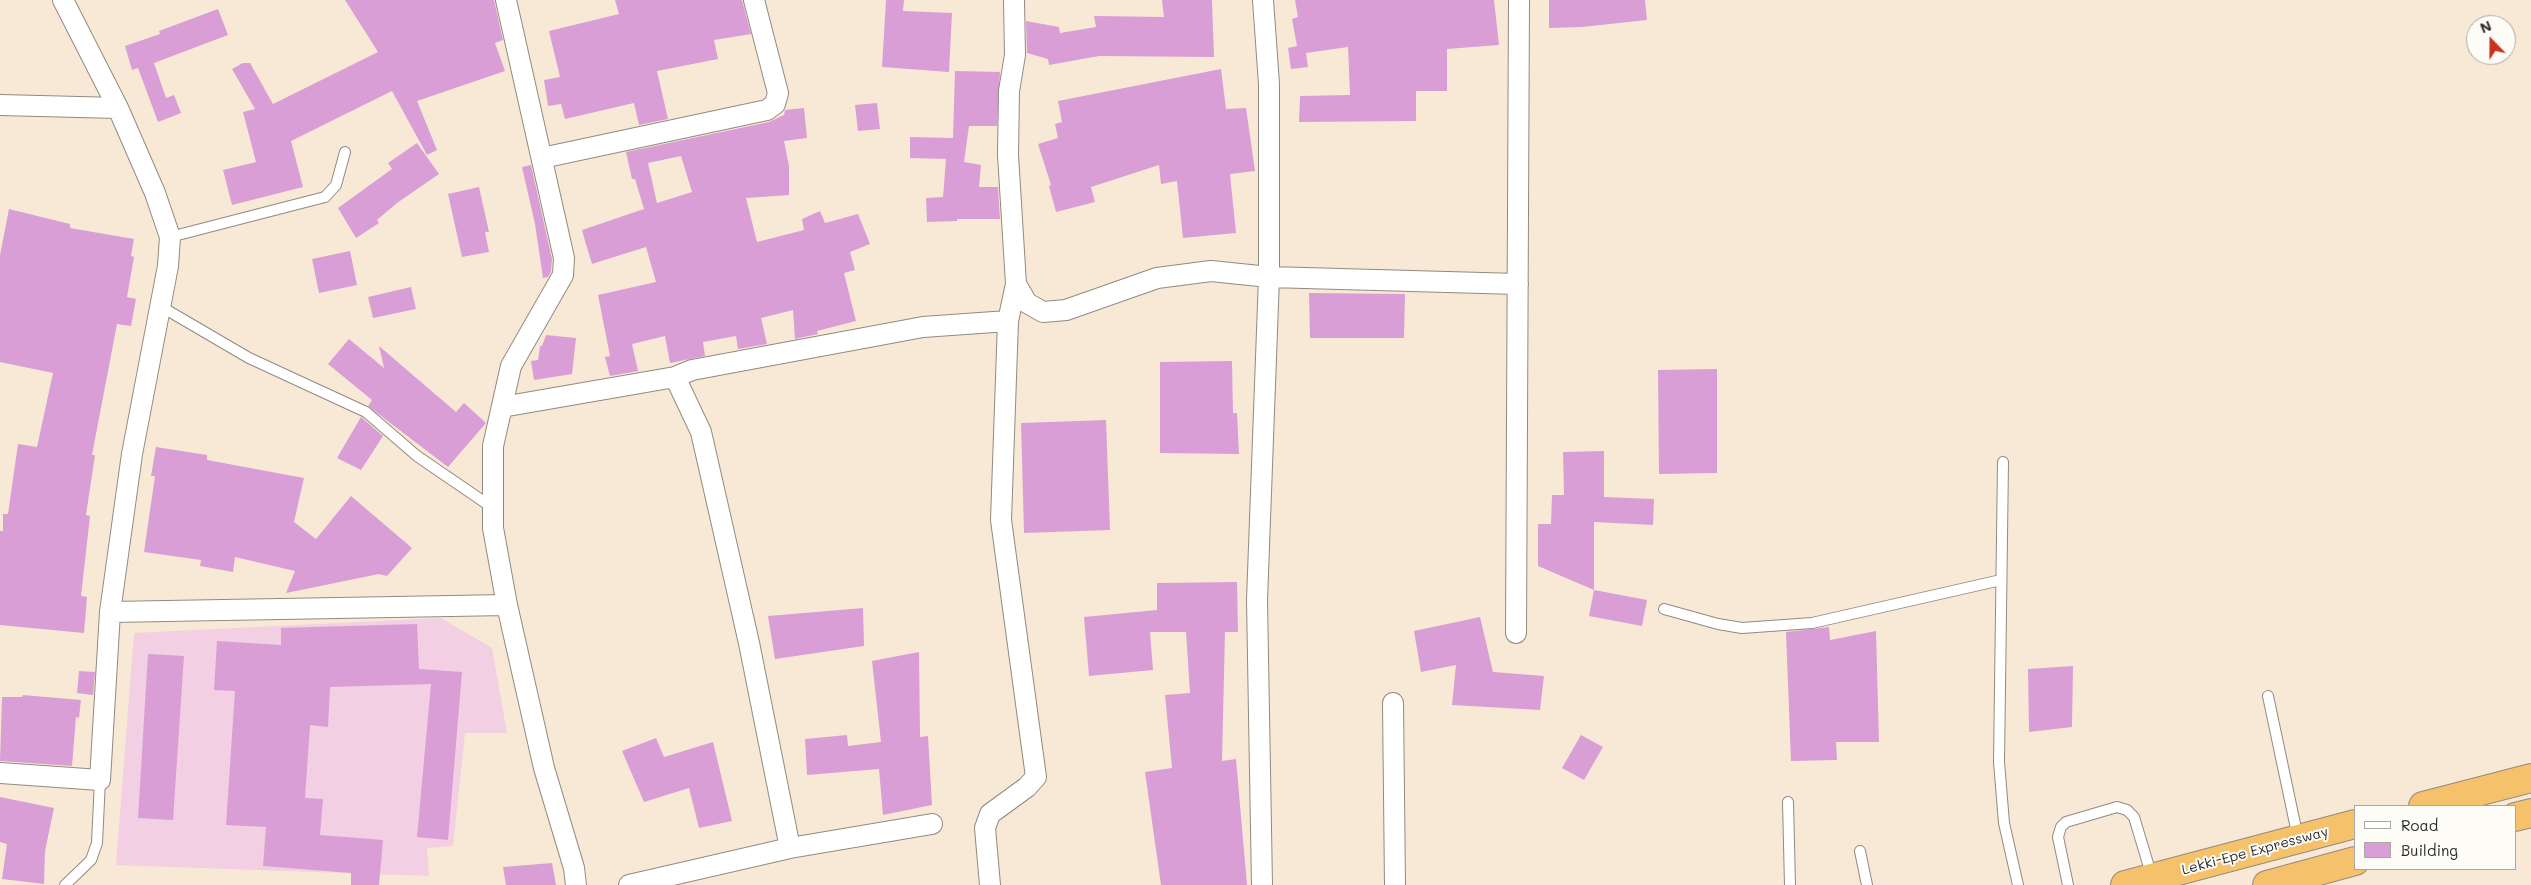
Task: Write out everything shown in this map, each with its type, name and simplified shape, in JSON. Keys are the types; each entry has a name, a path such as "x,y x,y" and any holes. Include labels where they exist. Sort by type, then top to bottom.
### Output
{"highway":[{"path":"2427,805 2531,778"},
{"path":"2516,817 2531,813"},
{"name":"Lekki-Epe Expressway","path":"2125,885 2354,824"},
{"path":"2267,885 2354,861"}],"street":[{"path":"0,773 100,780 110,612 132,454 160,306 170,238 155,193 118,108 63,0"},
{"path":"506,0 564,258 563,275 511,366 493,446 493,528 507,605 544,768 574,868 576,885"},
{"path":"542,158 767,110 775,104 778,93 754,0"},
{"path":"990,885 985,828 990,814 1028,787 1036,777 1002,520 1008,322 1016,284 1008,155 1009,91 1015,55 1014,0"},
{"path":"1262,885 1257,600 1269,276 1269,84 1263,0"},
{"path":"1516,633 1519,0"},
{"path":"0,105 118,108"},
{"path":"1016,284 1027,303 1043,312 1066,310 1157,278 1211,271 1269,276 1518,284"},
{"path":"502,408 675,377 692,370 923,327 1008,322"},
{"path":"675,377 701,432 749,643 790,848"},
{"path":"110,612 507,605"},
{"path":"1393,703 1395,885"},
{"path":"629,885 790,848 932,824"}],"lane":[{"path":"170,238 326,197 336,185 345,152"},
{"path":"160,306 249,358 366,412 417,456 493,508"},
{"path":"2003,462 1999,762 2004,823 2018,885"},
{"path":"1664,609 1718,624 1742,628 1812,623 2001,580"},
{"path":"2268,696 2298,839"},
{"path":"65,885 91,860 97,843 100,780"},
{"path":"1788,802 1790,885"},
{"path":"2068,885 2058,837 2061,827 2066,822 2117,807 2127,810 2134,818 2152,878"},
{"path":"1860,851 1867,885"}],"shaded area":[{"path":"441,618 492,648 507,733 465,733 453,846 427,848 429,876 116,865 134,633"}],"building":[{"path":"345,0 494,0 503,40 495,43 505,71 417,101 437,150 427,155 392,91 291,141 303,187 232,205 223,170 256,162 243,112 255,109 232,69 243,63 250,63 273,104 378,52"},
{"path":"615,0 742,0 751,34 714,40 718,59 657,71 668,119 639,125 634,103 565,119 561,104 548,106 544,80 560,77 549,31 619,14"},
{"path":"886,0 904,0 903,11 952,13 949,72 882,67"},
{"path":"1162,0 1212,0 1214,57 1099,56 1049,65 1048,59 1027,53 1026,21 1059,27 1060,33 1096,27 1094,16 1164,17"},
{"path":"1295,0 1494,0 1499,45 1447,49 1447,91 1416,91 1416,121 1299,122 1300,96 1350,95 1348,47 1306,53 1308,67 1291,69 1288,48 1297,46 1292,19 1298,17"},
{"path":"1549,0 1645,0 1647,20 1582,27 1549,28"},
{"path":"218,9 228,35 154,63 166,98 174,95 181,113 158,122 138,68 132,70 125,46 160,34 159,31"},
{"path":"1221,69 1226,109 1246,108 1255,171 1230,174 1236,233 1183,238 1177,181 1161,184 1159,165 1091,187 1095,202 1056,212 1049,186 1051,185 1038,144 1058,138 1055,124 1062,122 1058,101"},
{"path":"955,71 1000,72 997,126 969,126 964,162 981,165 979,187 998,187 1000,219 957,219 957,221 927,222 926,198 943,197 946,159 910,158 910,137 953,138"},
{"path":"877,103 880,129 858,131 855,105"},
{"path":"804,108 807,138 784,141 789,166 789,195 746,198 757,242 804,230 802,219 820,211 825,223 858,214 870,244 850,252 855,270 844,273 856,321 817,331 818,334 795,339 793,310 761,318 767,344 738,349 736,336 703,342 705,356 670,363 665,336 632,344 638,371 610,376 605,357 610,356 598,295 656,282 646,247 592,264 582,230 644,209 635,179 632,179 626,152 769,122 784,115 785,110","holes":["681,156 692,192 657,203 648,163"]},
{"path":"417,143 439,174 397,203 377,220 379,223 356,238 338,208 392,169 388,163"},
{"path":"531,165 552,259 551,272 548,277 543,278 535,224 522,167"},
{"path":"479,187 489,232 485,232 489,252 462,257 448,194"},
{"path":"9,209 70,224 70,228 134,239 131,256 134,257 127,297 136,299 131,326 117,324 92,455 95,455 86,515 90,516 81,596 87,597 84,633 0,625 0,531 3,531 3,514 8,514 18,444 37,447 53,373 0,362 0,255"},
{"path":"350,251 357,285 319,293 312,259"},
{"path":"411,287 416,309 373,318 368,297"},
{"path":"1309,293 1405,294 1404,338 1310,338"},
{"path":"546,335 576,338 572,374 534,380 531,361 538,360 540,346 542,346"},
{"path":"349,339 384,368 379,346 456,412 464,403 486,423 448,467 368,406 372,400 328,364"},
{"path":"1232,361 1233,413 1237,413 1239,454 1160,453 1160,362"},
{"path":"1717,369 1717,473 1659,474 1658,370"},
{"path":"361,417 383,436 361,470 337,458"},
{"path":"1106,420 1110,530 1024,533 1021,423"},
{"path":"156,447 207,455 207,460 304,478 294,522 316,539 351,496 412,548 387,576 379,574 286,593 295,571 235,557 233,572 200,566 201,560 144,552 155,476 151,476"},
{"path":"1604,451 1604,497 1654,499 1653,525 1594,522 1594,590 1538,566 1538,524 1551,524 1552,495 1564,495 1563,452"},
{"path":"1237,582 1238,632 1225,632 1222,761 1236,759 1247,885 1161,885 1145,772 1172,768 1165,695 1190,693 1186,632 1150,632 1153,670 1089,676 1084,617 1157,610 1157,583"},
{"path":"1594,590 1647,600 1642,626 1589,616"},
{"path":"863,608 864,646 775,659 768,616"},
{"path":"1480,617 1493,672 1544,676 1540,710 1452,705 1456,665 1421,672 1414,631"},
{"path":"417,624 419,669 462,672 448,840 417,837 431,684 330,687 328,727 310,725 305,798 323,799 320,835 383,840 379,885 351,885 351,873 263,866 266,827 226,825 235,691 214,690 217,641 281,645 281,628"},
{"path":"1829,627 1830,640 1876,631 1879,742 1836,742 1837,760 1791,761 1786,632"},
{"path":"919,652 920,737 928,736 932,805 883,815 879,769 807,775 805,739 847,735 848,746 881,742 872,661"},
{"path":"148,654 184,656 173,820 138,818"},
{"path":"2073,666 2072,727 2029,732 2028,669"},
{"path":"79,671 95,672 93,695 77,693"},
{"path":"23,695 81,700 79,718 76,717 72,766 0,761 2,697 22,697"},
{"path":"1581,735 1603,747 1584,780 1562,768"},
{"path":"656,738 664,757 713,742 732,821 699,828 689,788 644,802 622,751"},
{"path":"0,797 54,808 45,851 44,884 2,879 7,844 0,842"},
{"path":"552,863 556,885 506,885 503,867"}]}
